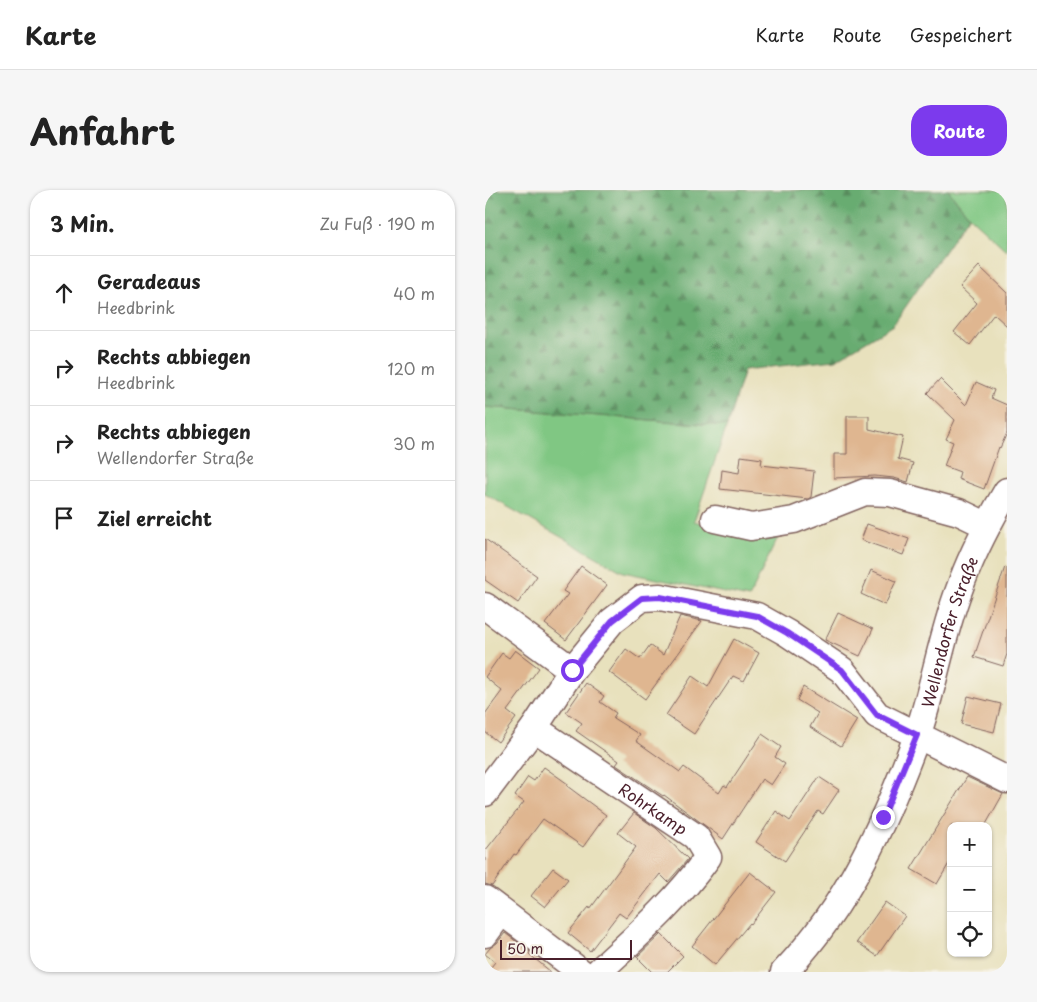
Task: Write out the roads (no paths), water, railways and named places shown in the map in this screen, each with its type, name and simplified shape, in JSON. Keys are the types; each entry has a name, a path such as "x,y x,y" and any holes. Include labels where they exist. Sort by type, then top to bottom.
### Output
{"street":[{"name":"Wellendorfer Straße","path":"784,972 798,957 841,899 883,817 917,735 959,590 986,525 1007,491"},
{"path":"715,519 751,527 794,520 865,492 889,493 951,509 986,525"},
{"path":"485,793 534,728 572,670 612,621 642,598 660,597 757,616 787,633 842,670 877,715 1007,780"},
{"path":"485,606 572,670"},
{"name":"Rohrkamp","path":"534,728 696,837 708,857 690,883 657,918 597,972"},
{"path":"485,934 493,905 581,972"}]}
